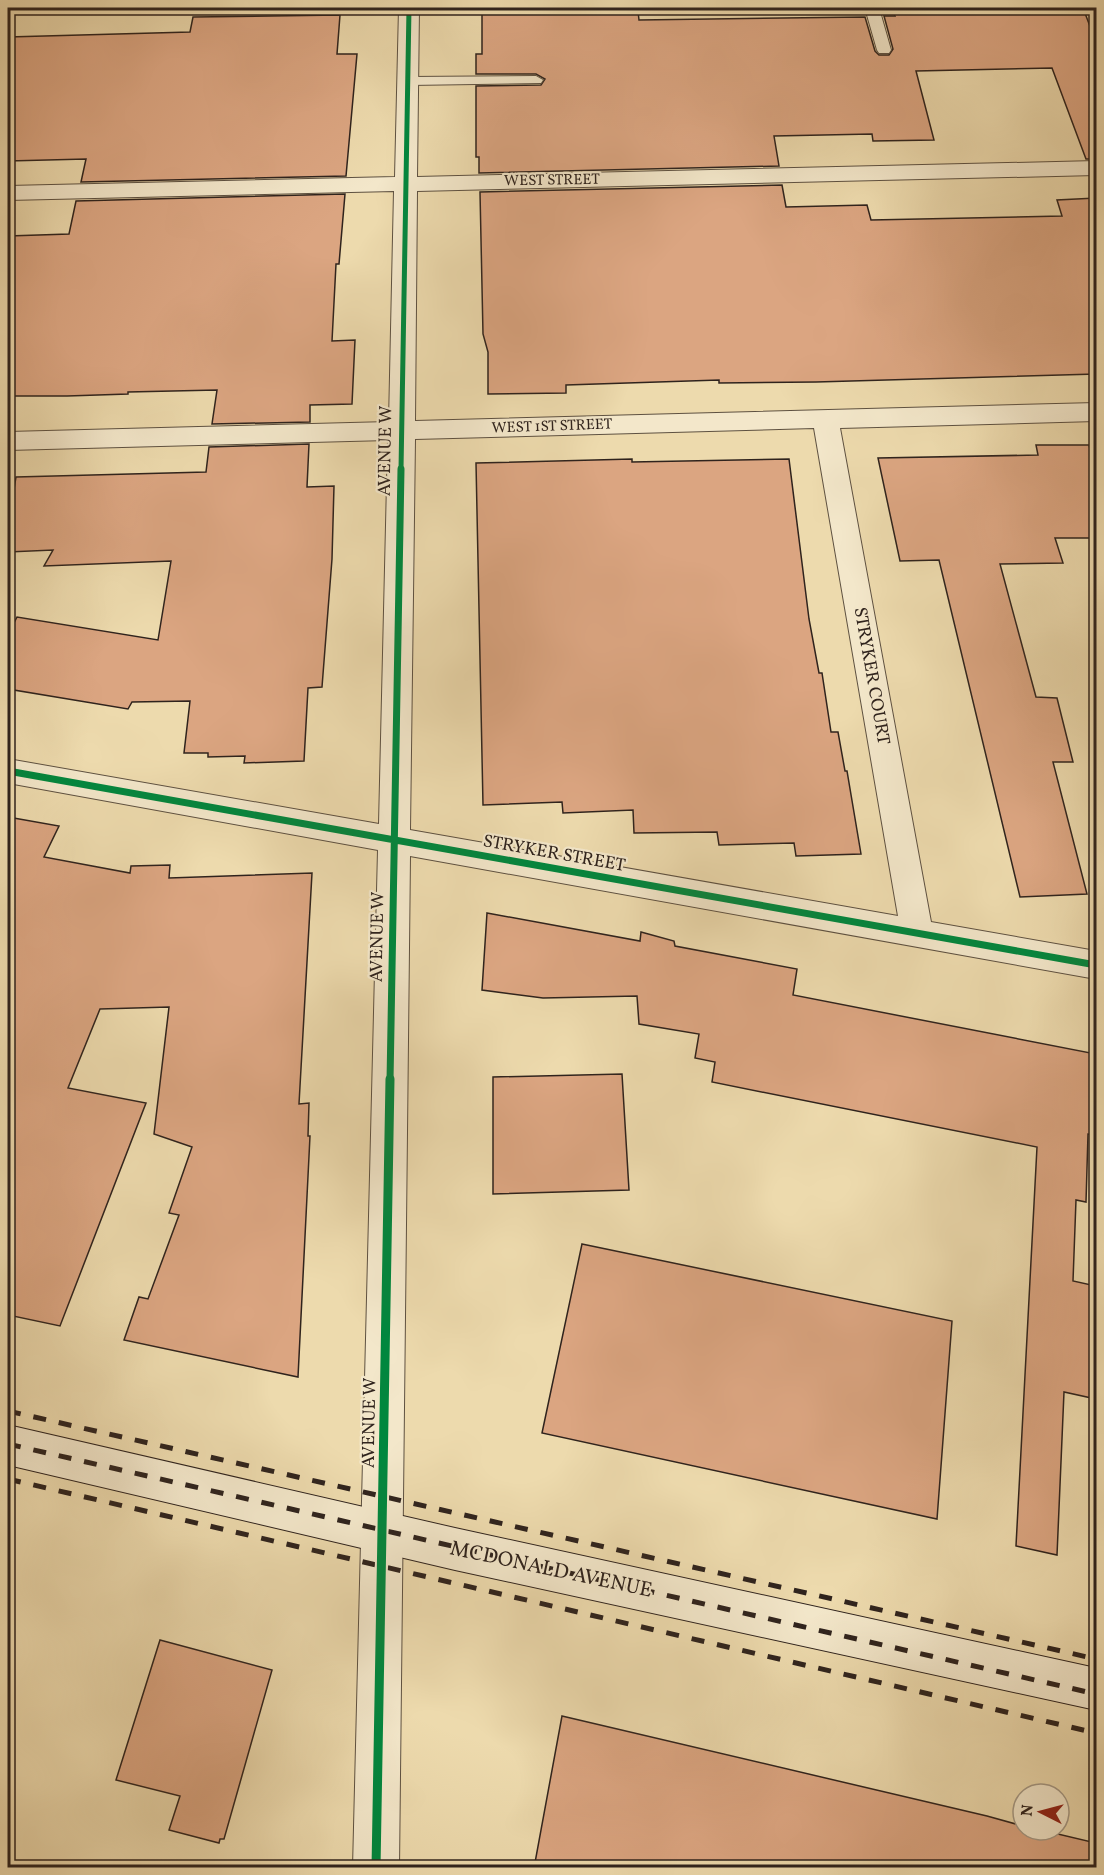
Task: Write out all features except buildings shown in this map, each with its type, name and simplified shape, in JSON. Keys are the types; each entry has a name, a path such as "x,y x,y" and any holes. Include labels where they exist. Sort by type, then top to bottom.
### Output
{"street":[{"name":"AVENUE W","path":"376,1868 409,8"},
{"name":"WEST STREET","path":"8,193 1096,168"},
{"name":"WEST 1ST STREET","path":"8,441 1096,412"},
{"name":"STRYKER COURT","path":"825,419 917,933"},
{"name":"STRYKER STREET","path":"8,771 1096,965"},
{"name":"MCDONALD AVENUE","path":"8,1445 382,1532 1096,1689"}],"lane":[{"path":"872,8 884,50"},
{"path":"409,81 536,80"}],"railway":[{"path":"8,1411 1096,1659"},
{"path":"8,1444 1096,1694"},
{"path":"8,1479 1096,1733"}],"cycle path":[{"path":"376,1868 409,8"},
{"path":"8,771 1096,965"}]}
